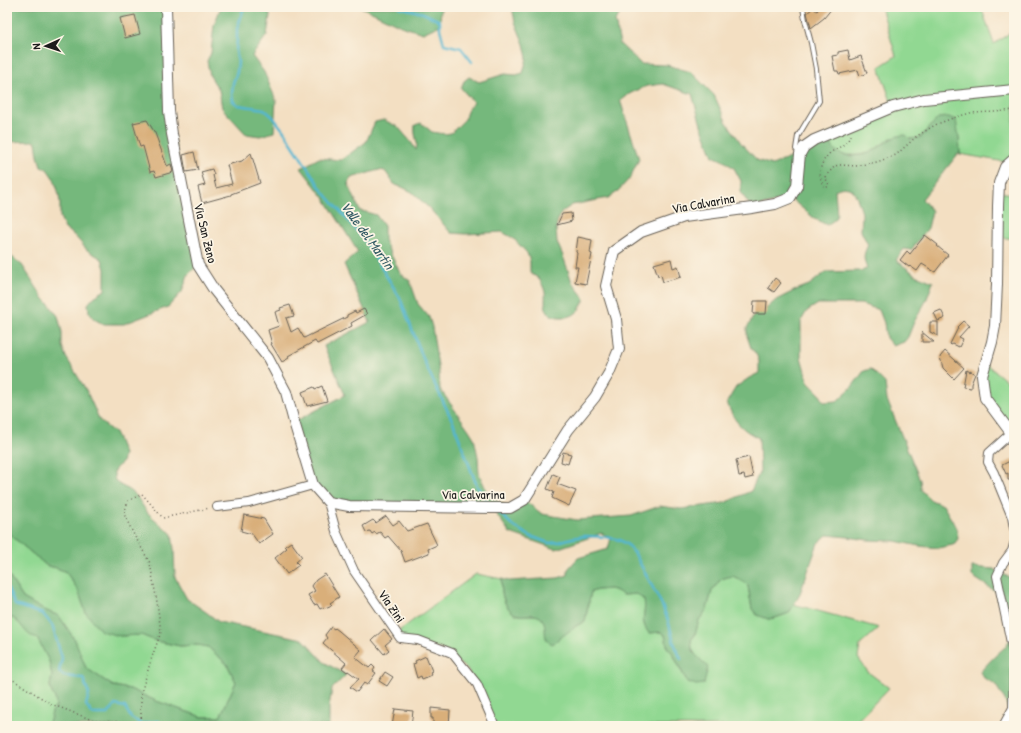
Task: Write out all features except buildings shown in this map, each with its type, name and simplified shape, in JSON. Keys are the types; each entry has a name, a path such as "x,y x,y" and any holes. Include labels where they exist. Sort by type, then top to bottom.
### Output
{"street":[{"name":"Via San Zeno","path":"166,7 169,112 198,266 214,290 268,358 286,392 313,485"},
{"path":"800,154 804,147 814,140 893,107 924,99 1014,90"},
{"name":"Via Calvarina","path":"328,502 349,506 510,508 524,500 568,430 595,397 609,374 619,349 616,318 606,286 614,250 641,232 684,217 760,207 775,204 790,198 797,186 800,154"},
{"path":"1014,159 1005,167 999,183 995,326 982,376 984,398 1013,435 989,452 988,462 1012,517 1014,528"},
{"path":"217,507 249,504 313,485 328,502"},
{"name":"Via Zini","path":"328,502 336,531 354,571 400,638 418,640 452,653 477,684 495,726"},
{"path":"1014,544 1012,551 997,576 1014,657"},
{"path":"1003,726 1012,708 1014,662"}],"lane":[{"path":"800,154 796,150 798,136 819,101 816,69 803,7"}],"path":[{"path":"850,133 849,140 830,153 820,169 820,181 824,187 829,185 825,177 835,166 856,166 877,162 896,155 917,136 935,125 970,113 1014,110"},
{"path":"142,726 141,693 161,632 150,563 124,514 128,501 142,494 163,518 217,507"},
{"path":"7,676 51,704 95,721 119,722 126,726"}],"green space":[{"path":"7,7 166,7 169,111 198,265 188,275 182,292 168,307 124,324 103,324 94,319 89,312 88,304 94,297 105,290 105,269 102,259 87,250 75,236 65,229 60,217 60,202 54,179 47,169 41,166 36,142 7,142"},
{"path":"221,7 268,7 270,16 267,35 252,56 264,72 276,100 274,132 260,136 246,134 222,108 219,90 210,76 207,61 211,53 214,25"},
{"path":"361,7 441,7 440,25 423,33 401,26"},
{"path":"512,7 625,7 615,21 620,44 641,64 667,65 691,72 714,95 726,121 741,143 757,160 772,165 800,154 826,135 836,151 843,155 857,156 874,151 895,137 906,135 910,139 918,138 922,136 938,118 949,117 956,120 960,154 958,154 922,199 932,211 928,228 911,250 904,249 896,260 916,275 933,282 926,301 914,322 908,337 904,342 893,346 886,338 884,323 879,310 861,304 818,304 807,311 801,321 801,357 808,382 819,393 824,402 837,401 851,388 864,371 871,369 885,383 887,400 920,480 921,490 931,500 943,505 957,529 958,539 953,545 938,548 895,541 868,540 827,535 818,543 799,596 789,613 775,618 768,619 757,615 752,609 748,586 744,582 733,576 720,580 712,591 707,609 699,620 695,635 691,640 692,649 695,654 708,667 704,684 696,685 687,682 672,652 668,649 665,635 661,632 649,633 643,620 645,605 644,600 637,594 623,595 610,589 591,592 585,621 552,644 546,638 544,621 540,617 535,615 515,614 509,610 503,596 502,579 509,581 558,578 568,575 568,569 578,558 608,549 611,538 601,533 556,549 510,533 492,508 328,502 313,485 294,422 345,395 324,346 370,322 344,264 358,252 325,199 301,168 319,158 341,160 366,142 375,122 384,120 398,127 416,150 417,144 415,125 421,123 432,132 445,134 451,133 465,119 468,110 474,103 461,88 464,81 469,77 479,82 505,74 516,75 523,73 527,58 524,44 515,22","holes":["663,84 692,94 701,125 713,156 734,168 741,181 741,193 752,208 790,198 815,219 827,225 834,220 837,215 835,190 844,187 853,190 862,213 861,231 868,245 864,257 867,269 859,271 826,272 809,285 776,300 765,310 755,314 747,328 747,336 751,348 759,361 759,373 736,387 727,402 738,424 747,432 759,438 760,471 751,491 724,503 681,509 660,506 631,516 577,520 542,514 524,500 510,508 489,496 479,474 478,457 474,438 440,389 432,327 429,317 418,304 410,281 400,273 384,240 384,226 376,215 360,211 348,183 351,178 379,170 385,171 395,185 412,192 430,209 451,233 466,234 502,232 513,238 527,253 530,261 530,273 538,278 542,285 545,292 545,305 549,313 557,317 570,316 579,310 585,299 572,282 557,242 556,228 558,218 562,212 572,205 608,198 616,193 630,178 639,159 620,100 647,86"]},
{"path":"881,7 981,7 994,44 1014,30 1014,157 1005,162 960,154 959,138 929,127 922,136 918,138 891,138 870,153 843,155 834,150 826,135 893,107 879,67 896,56"},
{"path":"997,192 1014,194 1014,239 999,237"},
{"path":"7,253 22,265 44,299 58,316 62,332 62,346 66,357 86,390 100,421 116,434 124,454 122,463 114,471 114,478 120,485 134,493 148,513 172,534 175,577 187,599 219,622 303,639 324,662 346,675 332,689 329,707 329,726 47,726 56,706 55,698 50,686 52,676 49,661 37,638 31,636 15,619 7,617 7,573 23,598 42,609 59,616 75,640 86,668 113,686 130,689 156,701 202,717 220,717 236,682 227,664 208,647 197,645 180,646 156,641 141,635 120,636 101,631 86,613 78,590 66,572 47,566 7,532"},
{"path":"986,364 1014,387 1014,437 985,397"},
{"path":"7,532 47,566 66,572 78,590 86,613 120,636 141,635 156,641 180,646 197,645 208,647 227,664 236,682 220,717 202,717 156,701 130,689 113,686 86,668 75,640 59,616 42,609 23,598 7,573"},
{"path":"972,567 994,569 1014,580 1014,726 1011,726 1009,711 1005,700 995,684 984,678 980,672 1005,647 1010,639 1011,628 1008,608 1002,594 972,576"},
{"path":"476,574 502,579 503,596 507,607 516,614 536,615 542,618 545,625 546,637 576,626 585,621 591,592 610,589 624,595 637,594 644,600 645,605 643,620 646,628 649,633 661,632 665,635 668,648 672,652 687,682 708,667 692,649 691,640 695,635 699,620 707,609 712,591 720,580 733,576 748,586 752,609 757,614 768,619 789,613 793,604 879,628 860,645 858,658 868,672 889,688 852,726 493,726 468,670 441,649 405,643 396,633"},
{"path":"7,617 12,617 26,631 37,638 49,661 52,676 50,686 55,698 56,706 47,726 7,726"}],"waterway":[{"name":"Valle del Martin","path":"244,7 237,29 236,51 238,62 237,72 233,83 233,101 238,105 264,109 273,117 322,190 363,238 400,298 426,366 453,422 477,486 487,502"},
{"path":"399,7 423,13 440,21 440,29 444,44 461,48 472,62"},
{"name":"Valle del Martin","path":"499,512 513,526 530,536 549,543 585,536 606,537 620,540 629,546 635,554 661,603 668,620 674,643 681,659"},
{"path":"7,587 15,605 43,614 52,625 62,658 59,672 64,676 83,678 89,694 86,705 92,714 108,714 115,705 125,707 131,718 142,724 158,721 167,726"}]}
